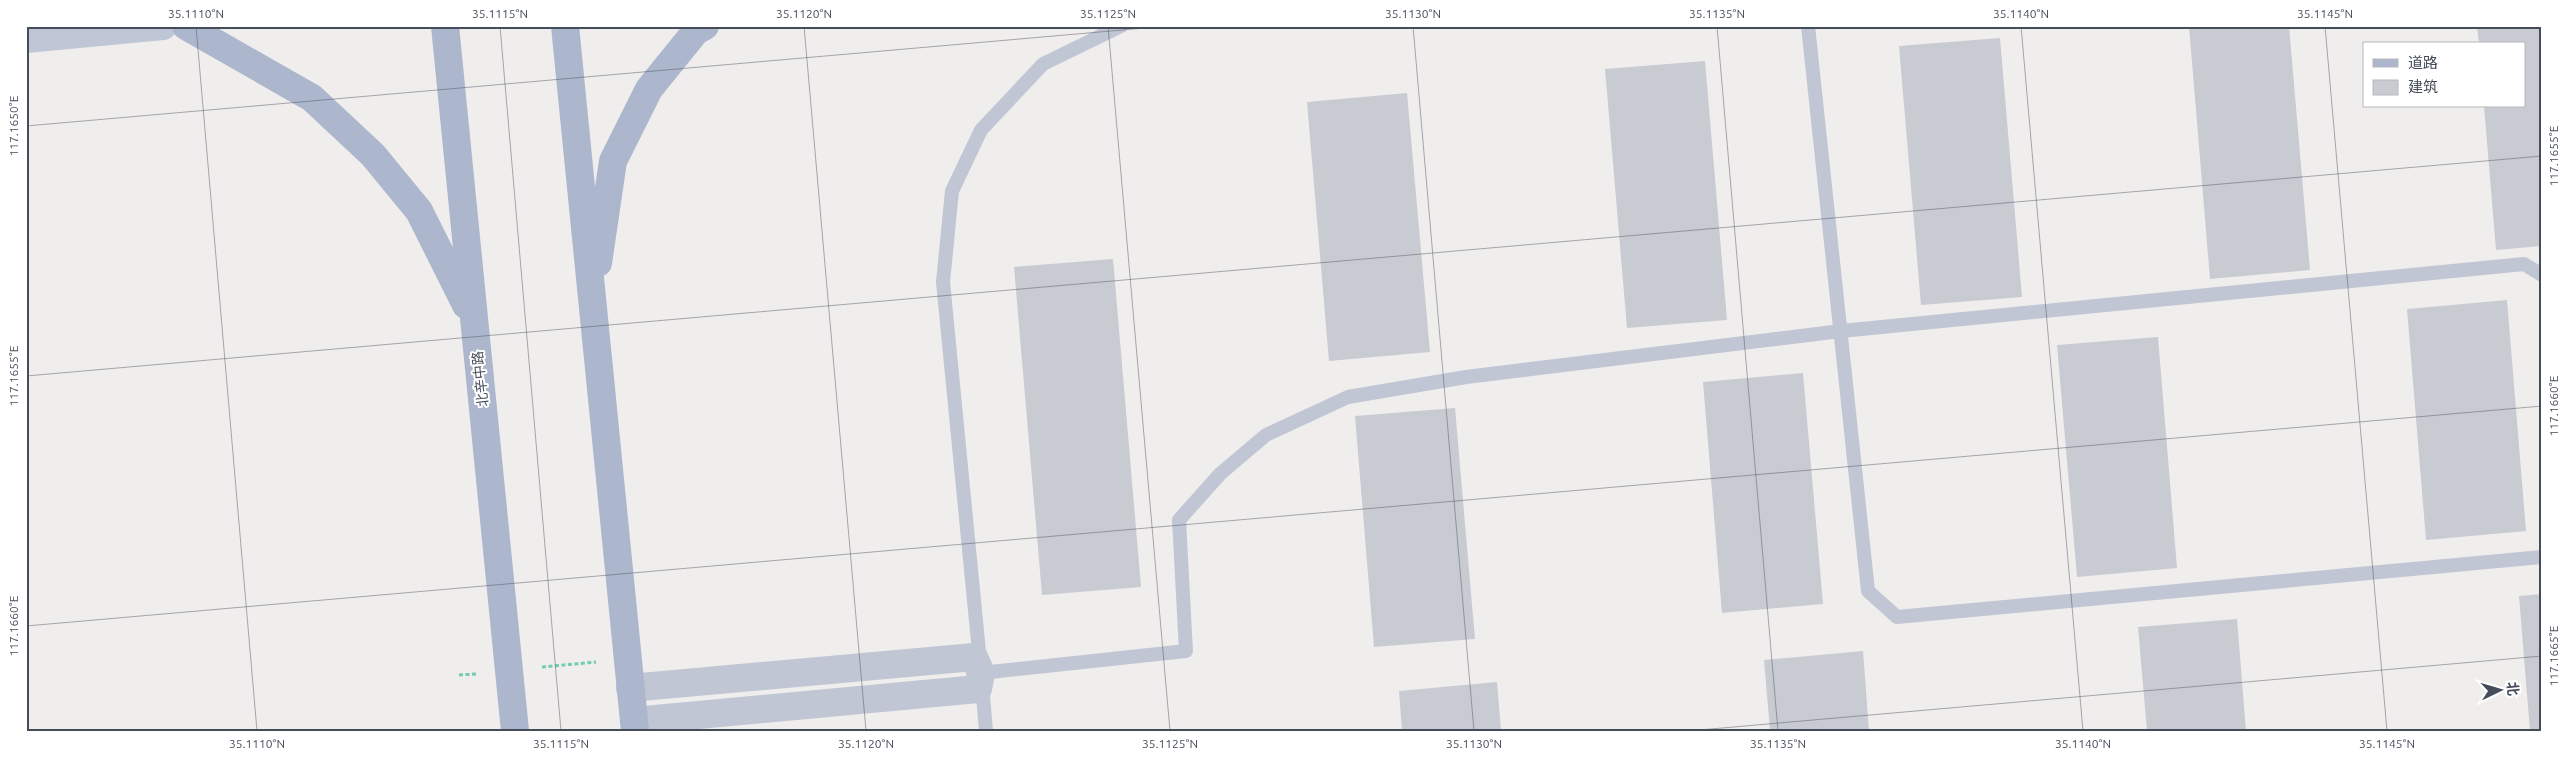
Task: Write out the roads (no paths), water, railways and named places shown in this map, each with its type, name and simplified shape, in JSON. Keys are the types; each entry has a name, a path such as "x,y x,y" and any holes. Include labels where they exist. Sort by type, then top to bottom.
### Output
{"main road":[{"path":"26,38 163,26"},
{"path":"186,26 312,98 373,155 419,211 474,322"},
{"name":"北辛中路","path":"445,26 515,731"},
{"path":"565,26 634,726"},
{"path":"592,306 613,161 649,89 696,31 705,26"}],"street":[{"path":"630,688 974,657 980,673 978,689 634,726"}],"lane":[{"path":"986,731 943,282 952,191 981,130 1043,64 1116,27 1122,26"},
{"path":"1808,26 1868,590 1897,617 2542,557"},
{"path":"980,673 1186,651 1179,520 1220,474 1266,435 1348,397 1466,377 1841,331 2524,264 2542,274"}]}
